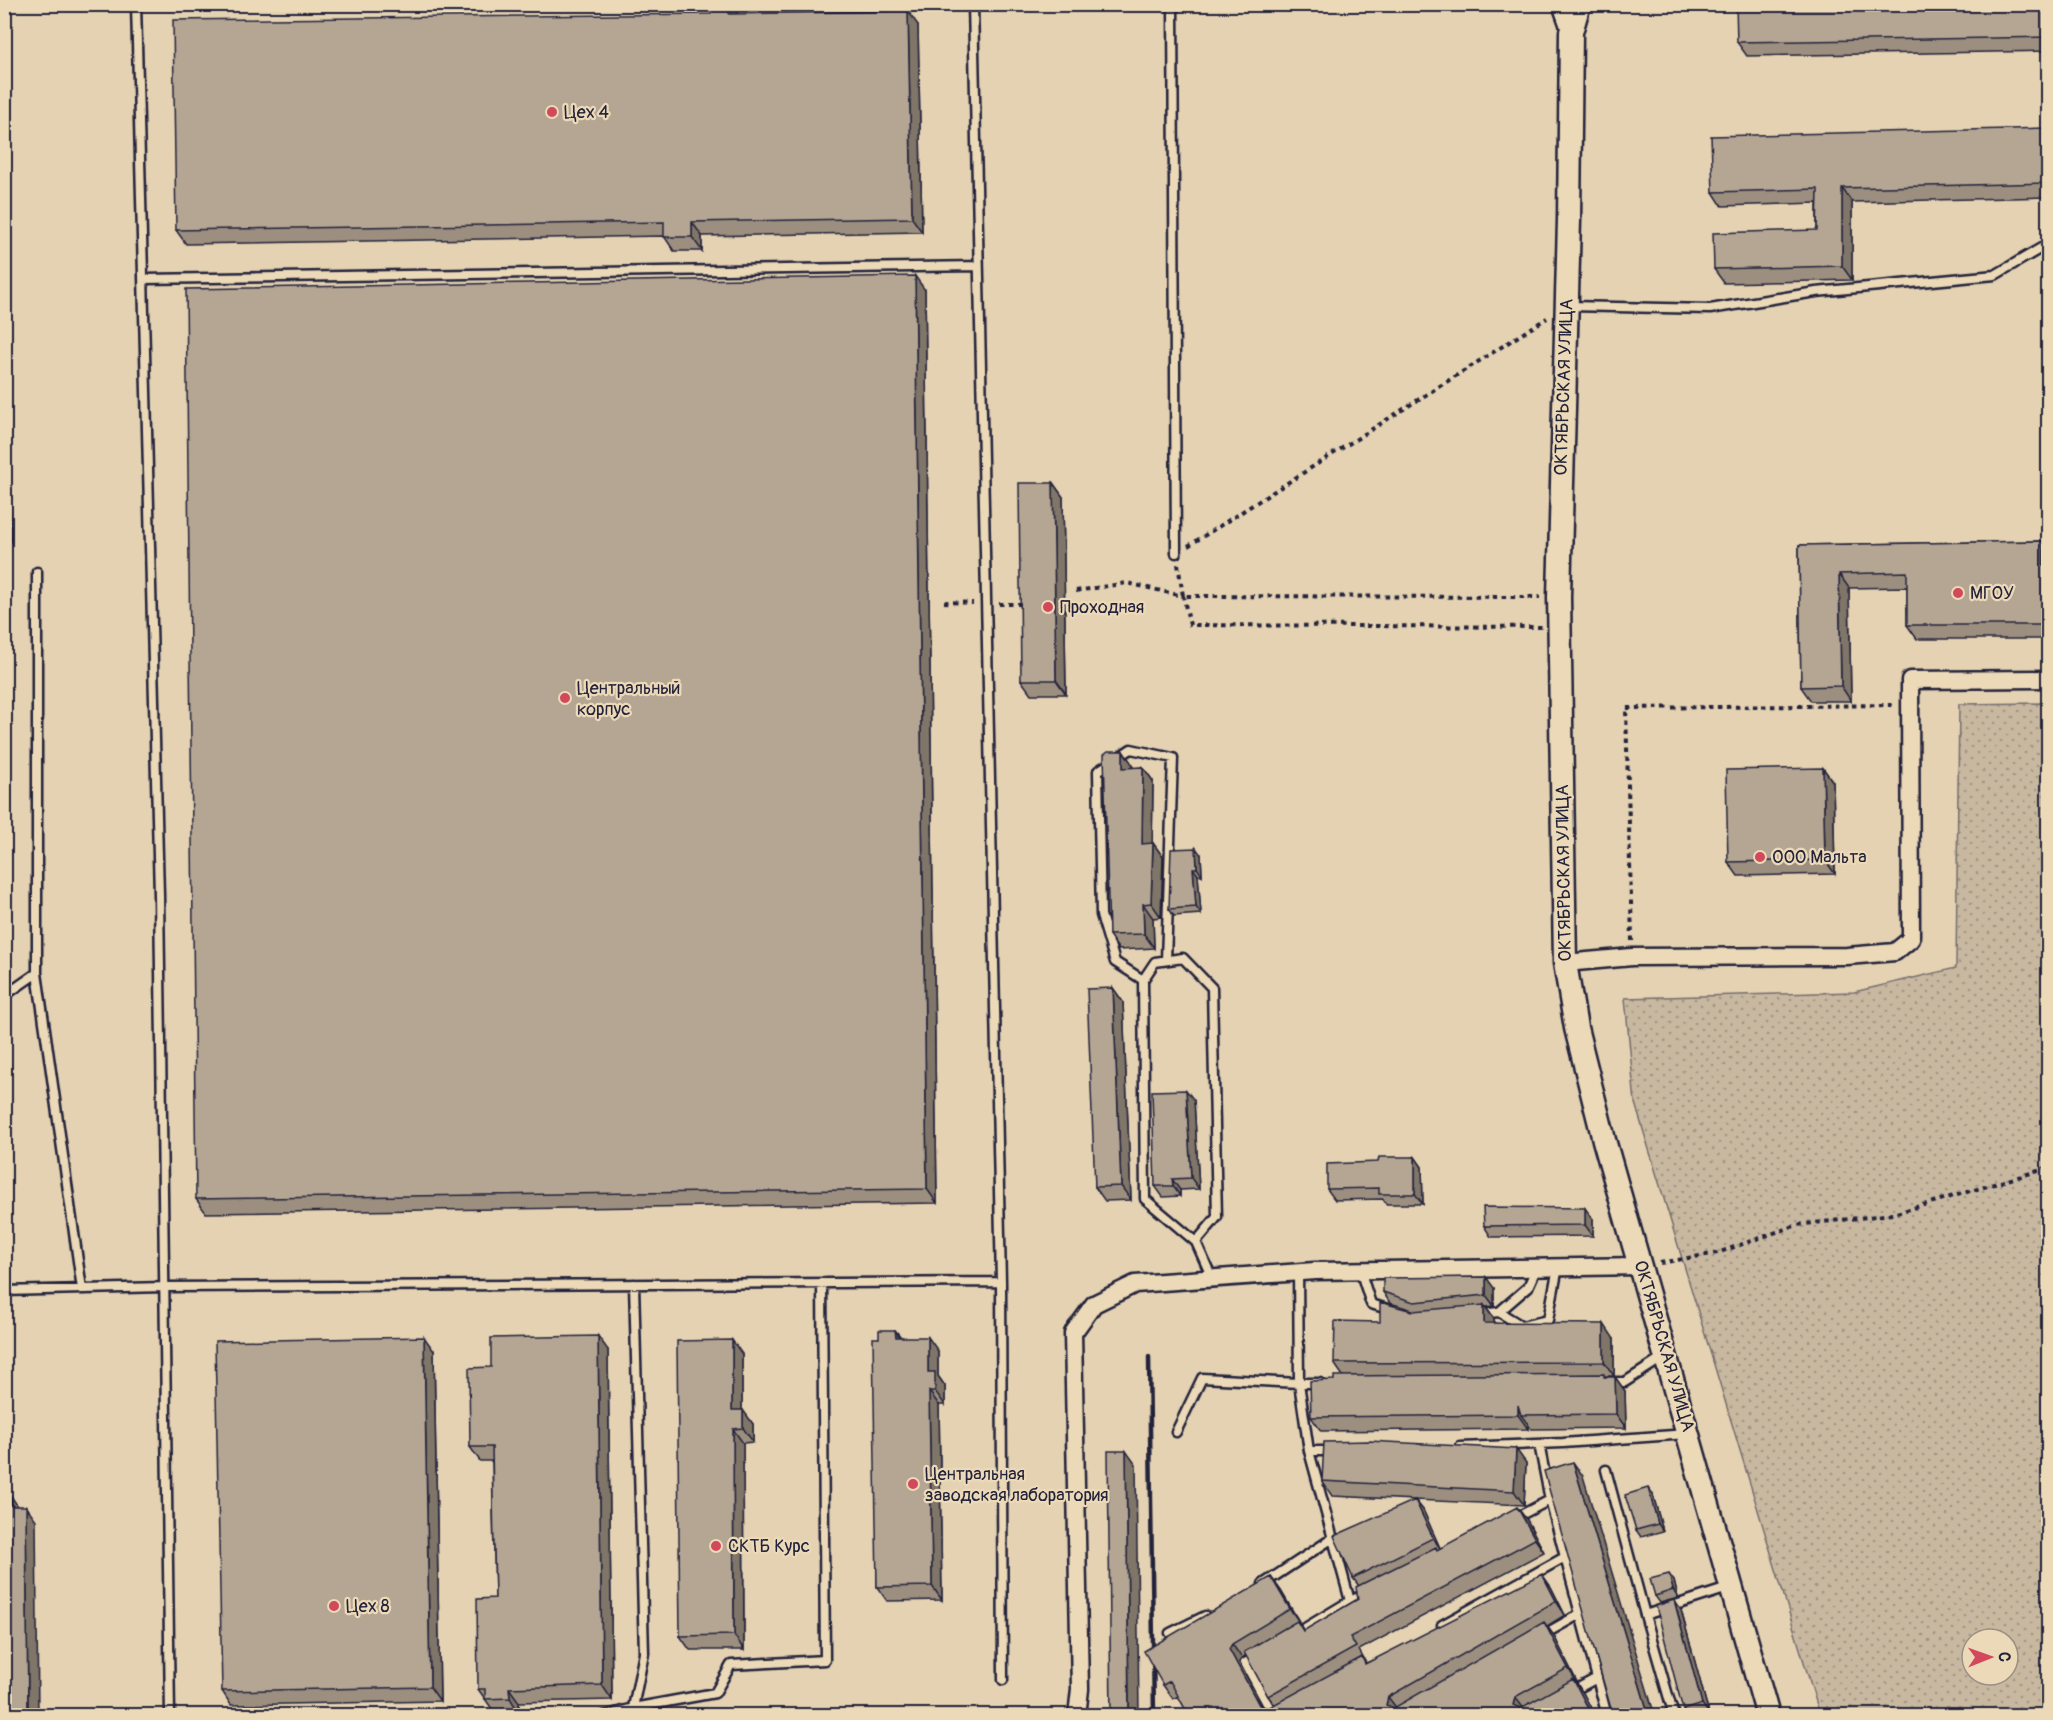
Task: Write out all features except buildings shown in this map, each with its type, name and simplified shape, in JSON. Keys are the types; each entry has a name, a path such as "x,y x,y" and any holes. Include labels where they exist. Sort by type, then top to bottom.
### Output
{"main road":[{"name":"ОКТЯБРЬСКАЯ УЛИЦА","path":"1579,4 1571,32 1567,306 1559,597 1565,963 1576,1028 1604,1140 1642,1266 1768,1716"}],"street":[{"path":"1561,4 1571,32"},
{"path":"1565,963 1632,957 1847,956 1895,952 1911,939 1910,680 2049,679"},
{"path":"1077,1716 1080,1689 1073,1333 1095,1304 1135,1284 1298,1272 1642,1266"}],"lane":[{"path":"136,4 159,895 170,1716"},
{"path":"973,4 1001,1282 1003,1680"},
{"path":"1173,4 1176,553"},
{"path":"1567,306 1710,309 1816,292 1995,275 2049,243"},
{"path":"143,279 978,266"},
{"path":"37,572 38,973 81,1289"},
{"path":"1143,980 1115,962 1101,915 1098,771 1131,749 1173,758 1166,960"},
{"path":"1196,1242 1217,1217 1212,988 1183,958 1155,962 1143,980 1145,1199 1196,1242 1212,1278"},
{"path":"4,996 38,973"},
{"path":"1499,1312 1522,1326 1548,1320 1558,1267"},
{"path":"1466,1315 1499,1312 1528,1287 1537,1268"},
{"path":"1360,1270 1371,1304 1401,1313"},
{"path":"1298,1272 1299,1383 1309,1452 1350,1601"},
{"path":"4,1291 164,1287 1001,1282"},
{"path":"604,1716 633,1708 715,1693 731,1665 825,1660 822,1283"},
{"path":"633,1708 644,1653 634,1284"},
{"path":"1601,1382 1625,1382 1667,1356"},
{"path":"1176,1432 1202,1378 1334,1383"},
{"path":"1447,1447 1539,1444 1689,1434"},
{"path":"1539,1444 1550,1500 1607,1716"},
{"path":"1309,1452 1344,1450"},
{"path":"1606,1470 1674,1716"},
{"path":"1508,1521 1550,1500"},
{"path":"1255,1589 1333,1538"},
{"path":"1432,1630 1565,1557"},
{"path":"1646,1615 1732,1587"},
{"path":"1283,1641 1371,1590"},
{"path":"1170,1633 1213,1612"},
{"path":"1531,1642 1580,1614"},
{"path":"1264,1652 1245,1663 1276,1716 1288,1710"},
{"path":"1558,1700 1598,1678"}],"path":[{"path":"1559,628 1190,625 1176,553 1567,306"},
{"path":"1076,591 1127,583 1183,596 1559,597"},
{"path":"1632,957 1626,708 1910,698"},
{"path":"1642,1266 1717,1253 1797,1225 1893,1214 2049,1168"}],"shaded area":[{"path":"2048,703 2048,1715 1820,1715 1635,1103 1625,998 1854,992 1956,968 1959,704"}],"railway":[{"path":"1149,1357 1154,1716"}],"place":[{"name":"Цех 4","path":"552,112"},
{"name":"МГОУ","path":"1958,593"},
{"name":"Проходная","path":"1048,607"},
{"name":"Центральный корпус","path":"565,698"},
{"name":"ООО Мальта","path":"1760,857"},
{"name":"Центральная заводская лаборатория","path":"913,1484"},
{"name":"СКТБ Курс","path":"716,1546"},
{"name":"Цех 8","path":"334,1606"}]}
